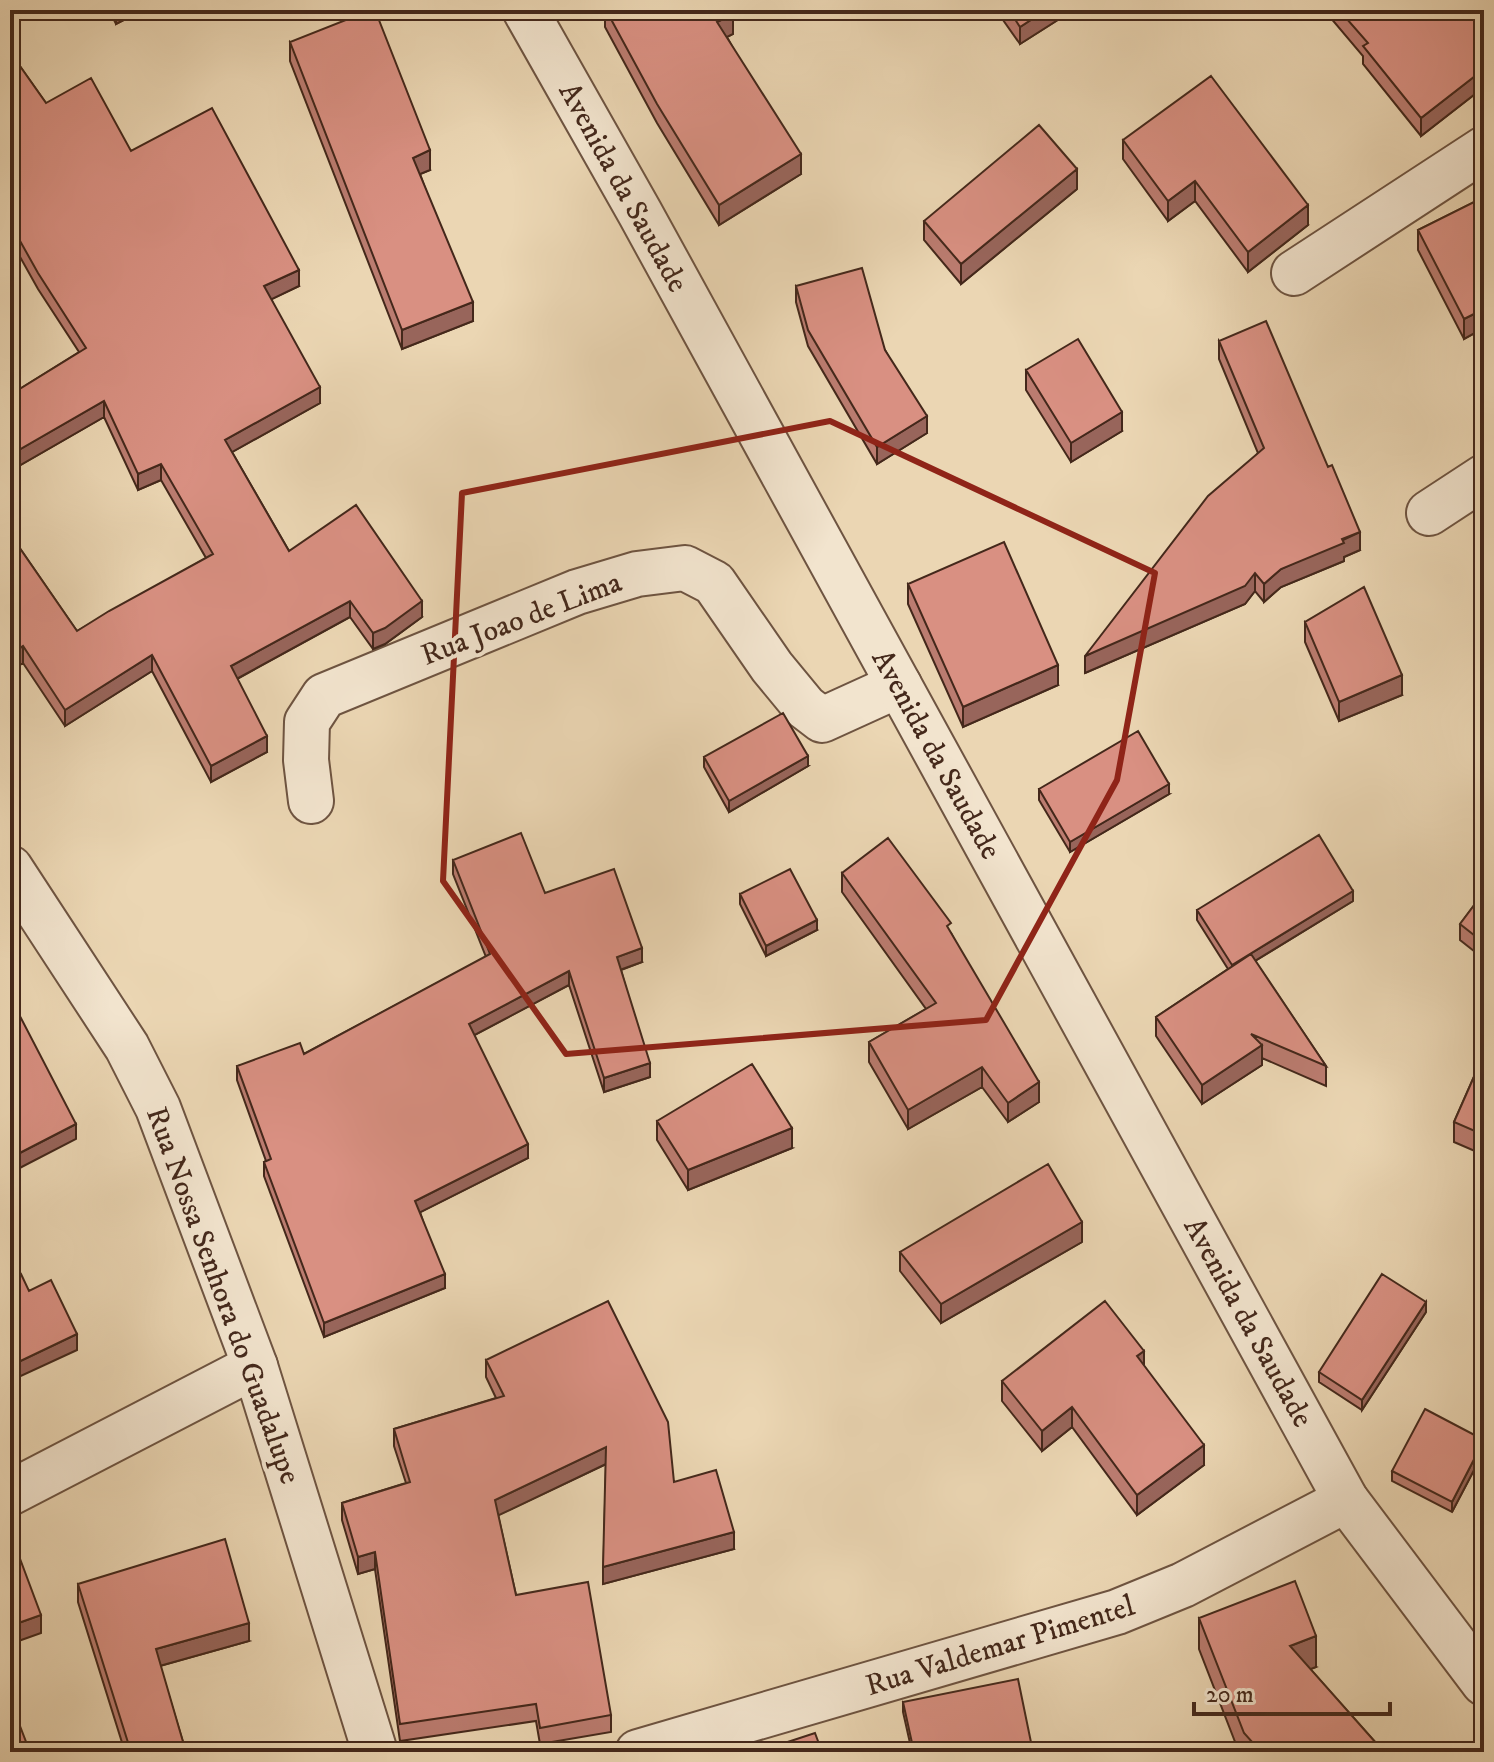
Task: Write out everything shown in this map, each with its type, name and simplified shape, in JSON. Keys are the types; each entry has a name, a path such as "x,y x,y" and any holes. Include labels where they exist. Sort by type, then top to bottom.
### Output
{"street":[{"name":"Avenida da Saudade","path":"525,10 640,213 1346,1500 1484,1683"},
{"path":"1294,273 1484,149"},
{"path":"1429,513 1484,477"},
{"name":"Rua Joao de Lima","path":"311,801 306,760 307,722 324,696 577,592 637,574 685,568 714,583 772,667 805,707 822,720 899,685"},
{"name":"Rua Nossa Senhora do Guadalupe","path":"10,868 127,1047 152,1096 255,1366 375,1752"},
{"path":"10,1493 255,1366"},
{"name":"Rua Valdemar Pimentel","path":"638,1752 1117,1612 1183,1585 1346,1500"}],"highlighted area":[{"path":"830,421 1155,573 1117,780 986,1020 566,1054 443,881 462,493"}],"building":[{"path":"375,10 430,150 413,158 473,302 402,330 290,42"},
{"path":"606,10 731,10 733,14 717,22 801,154 719,205 657,104"},
{"path":"1009,10 1046,10 1020,27"},
{"path":"1339,10 1484,10 1484,69 1421,118 1363,46 1368,43"},
{"path":"10,52 46,103 91,78 131,151 212,108 299,270 264,286 320,387 225,440 289,551 356,505 422,601 373,633 350,601 231,666 267,736 211,766 152,655 65,710 23,646 10,655 10,534 77,631 213,554 161,464 138,474 104,401 10,455 10,395 86,348 10,223"},
{"path":"1211,76 1308,205 1248,252 1195,181 1168,201 1123,140"},
{"path":"1039,125 1077,169 961,264 924,221"},
{"path":"1484,197 1484,309 1464,319 1418,230"},
{"path":"862,268 885,350 927,416 877,447 808,330 796,286"},
{"path":"1266,321 1328,467 1332,465 1360,532 1342,539 1344,543 1281,569 1264,584 1255,573 1245,586 1085,656 1208,496 1264,448 1219,341"},
{"path":"1078,339 1122,412 1071,443 1026,370"},
{"path":"1004,542 1058,665 963,707 908,584"},
{"path":"1364,587 1402,675 1339,702 1305,622"},
{"path":"783,713 808,756 729,801 704,757"},
{"path":"1138,731 1169,784 1070,842 1039,789"},
{"path":"521,833 545,893 614,869 642,948 617,957 650,1063 604,1078 569,971 469,1024 528,1144 415,1201 445,1274 324,1323 264,1162 271,1159 237,1066 300,1043 304,1054 490,954 453,860"},
{"path":"1319,835 1353,891 1232,965 1197,910"},
{"path":"888,838 951,923 947,926 1039,1082 1008,1103 982,1067 908,1110 869,1042 936,1003 842,873"},
{"path":"790,869 817,920 766,946 740,894"},
{"path":"1484,892 1484,943 1460,924"},
{"path":"1251,954 1326,1066 1251,1034 1262,1045 1202,1085 1156,1017"},
{"path":"10,997 76,1124 10,1158"},
{"path":"1484,1054 1484,1135 1454,1122"},
{"path":"752,1064 792,1128 688,1170 657,1121"},
{"path":"1048,1164 1082,1222 941,1304 900,1252"},
{"path":"21,1274 29,1291 51,1280 77,1334 10,1366 10,1280"},
{"path":"1382,1274 1426,1302 1362,1400 1319,1372"},
{"path":"608,1301 668,1422 674,1482 716,1470 734,1532 603,1567 606,1447 495,1500 516,1595 588,1582 611,1715 540,1728 536,1704 400,1724 375,1552 358,1557 342,1503 410,1482 394,1429 504,1396 486,1360"},
{"path":"1105,1301 1144,1351 1137,1356 1204,1445 1137,1495 1072,1407 1042,1431 1002,1381"},
{"path":"1425,1409 1484,1440 1452,1502 1392,1471"},
{"path":"10,1532 41,1615 10,1626"},
{"path":"225,1539 249,1623 156,1649 186,1752 131,1752 78,1584"},
{"path":"1295,1581 1316,1636 1290,1646 1384,1752 1261,1752 1244,1733 1199,1618"},
{"path":"1018,1679 1033,1752 914,1752 903,1702"},
{"path":"10,1700 28,1747 15,1752 10,1752"},
{"path":"815,1733 822,1752 757,1752"},
{"path":"696,1743 699,1752 664,1752"}]}
